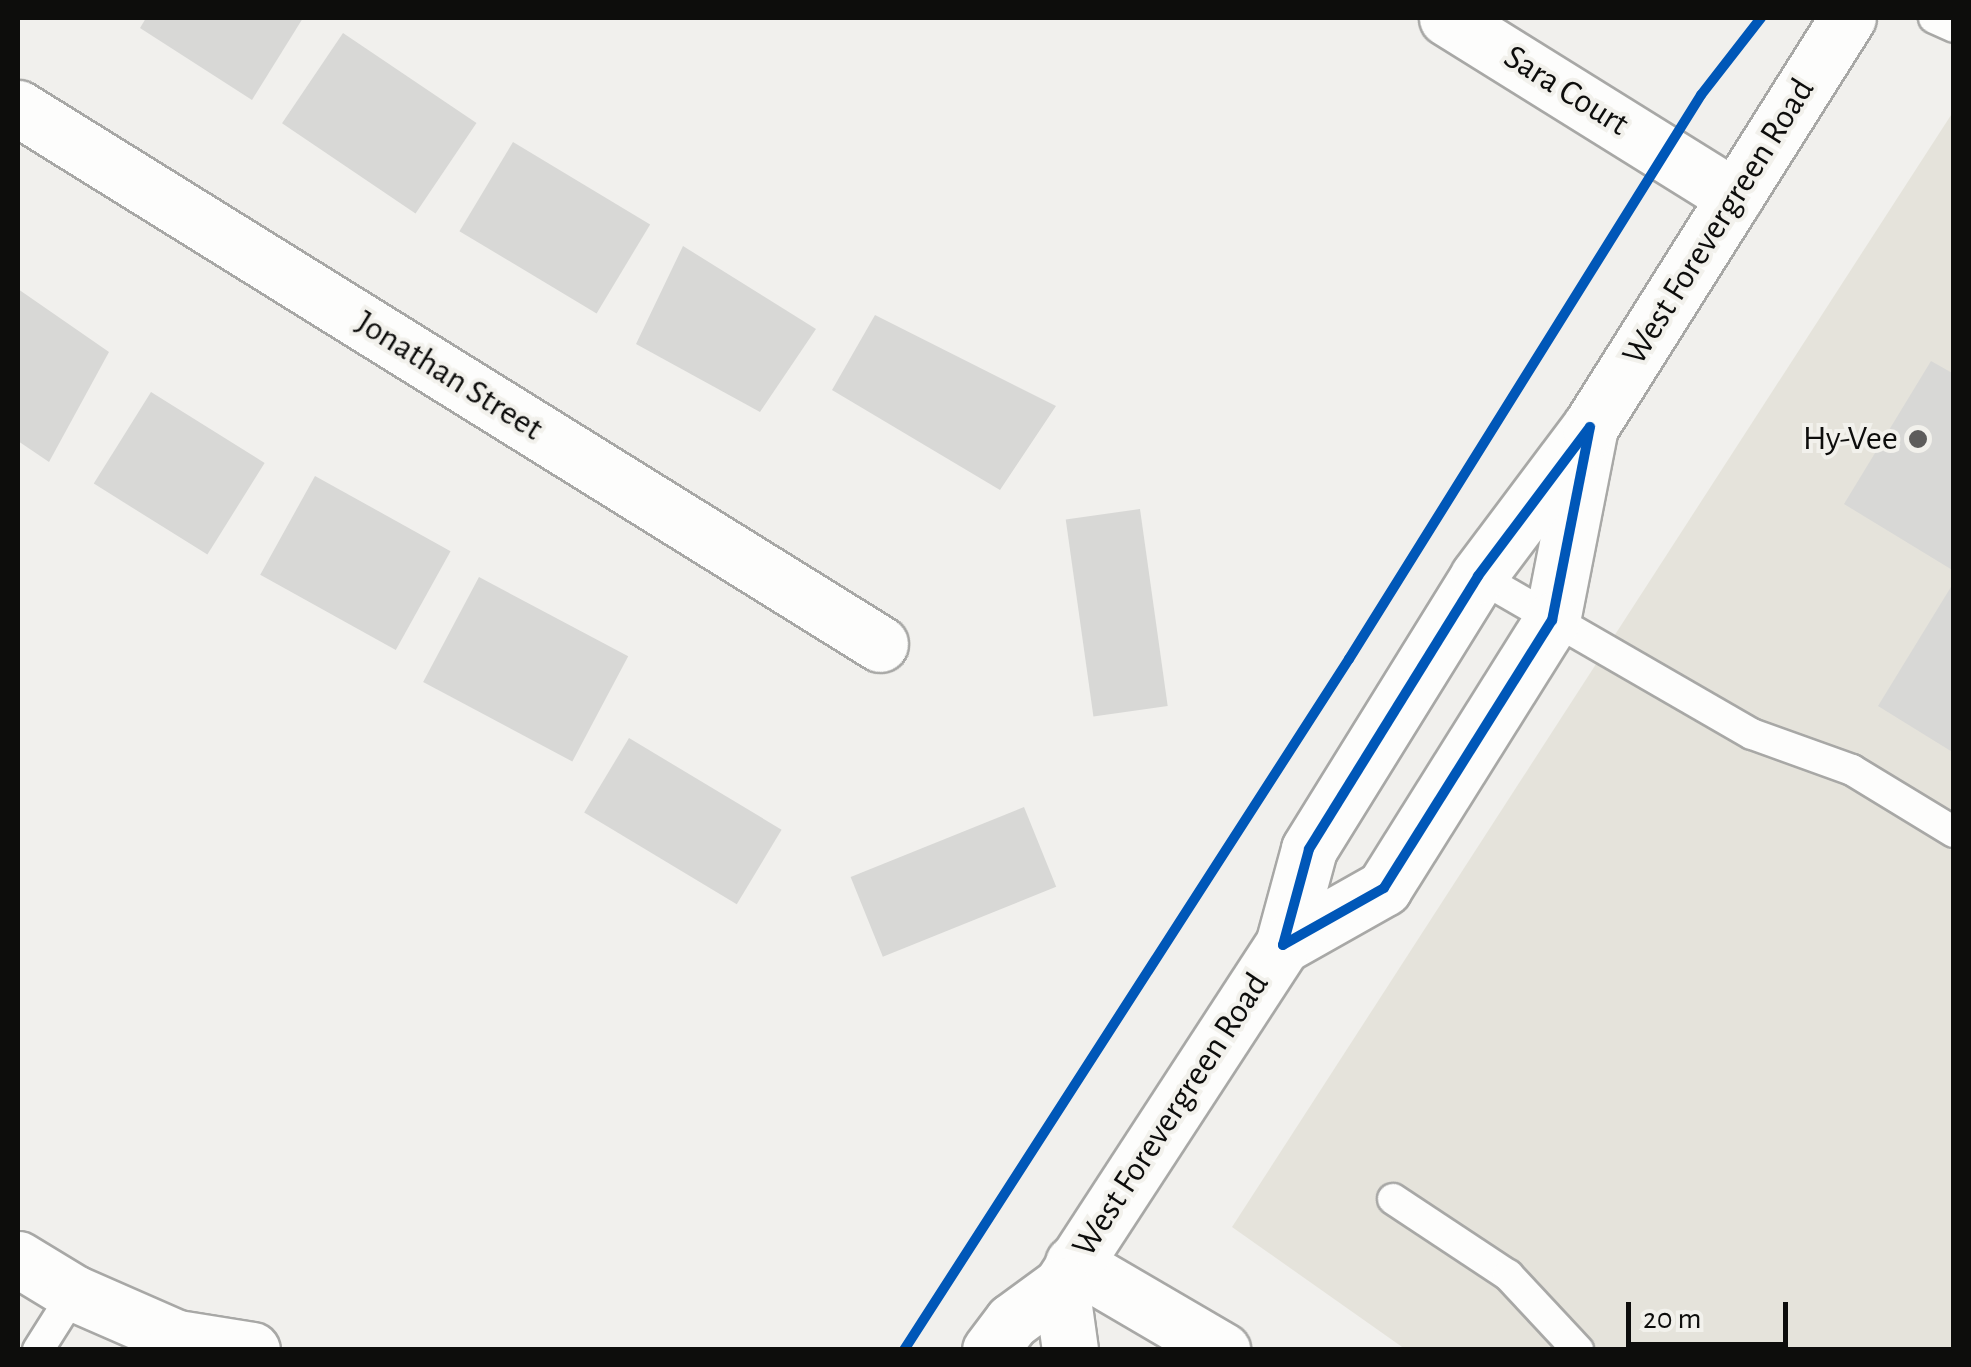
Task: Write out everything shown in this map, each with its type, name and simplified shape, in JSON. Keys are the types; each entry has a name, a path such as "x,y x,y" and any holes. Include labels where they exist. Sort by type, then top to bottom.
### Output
{"street":[{"name":"Sara Court","path":"1447,18 1735,197"},
{"name":"West Forevergreen Road","path":"990,1350 1012,1321 1067,1274 1283,945 1309,849 1478,576 1590,427 1848,18"},
{"name":"Jonathan Street","path":"18,108 880,644"},
{"name":"West Forevergreen Road","path":"1283,945 1384,888 1552,620 1590,427"},
{"path":"18,1259 74,1294 177,1338 252,1350"},
{"name":"West Forevergreen Road","path":"1067,1274 1070,1350"},
{"path":"1067,1274 1222,1350"}],"lane":[{"path":"1934,18 1954,27"},
{"path":"1478,576 1752,734 1852,770 1954,832"},
{"path":"1393,1199 1508,1274 1578,1350"},
{"path":"38,1350 74,1294"}],"shaded area":[{"path":"1953,112 1953,1349 1405,1349 1232,1227"}],"building":[{"path":"146,18 303,18 252,100 140,28"},
{"path":"343,33 476,123 416,213 282,123"},
{"path":"513,142 650,224 597,314 459,231"},
{"path":"683,246 816,329 760,412 636,344"},
{"path":"18,289 109,352 49,462 18,441"},
{"path":"875,315 1056,406 1000,490 832,390"},
{"name":"Hy-Vee","path":"1931,361 1954,374 1954,571 1844,504"},
{"path":"151,392 265,463 207,555 94,484"},
{"path":"315,476 451,551 396,650 260,575"},
{"path":"1140,509 1168,706 1093,717 1066,519"},
{"path":"479,577 628,656 572,761 423,682"},
{"path":"1954,582 1954,753 1878,706"},
{"path":"629,738 782,830 737,904 584,813"},
{"path":"1024,807 1056,887 883,957 851,877"}],"cycle path":[{"path":"904,1350 1349,659 1701,95 1761,18"},
{"path":"1590,427 1552,620 1384,888 1283,945 1309,849 1478,576 1590,427"}],"place":[{"name":"Hy-Vee","path":"1918,439"}]}
